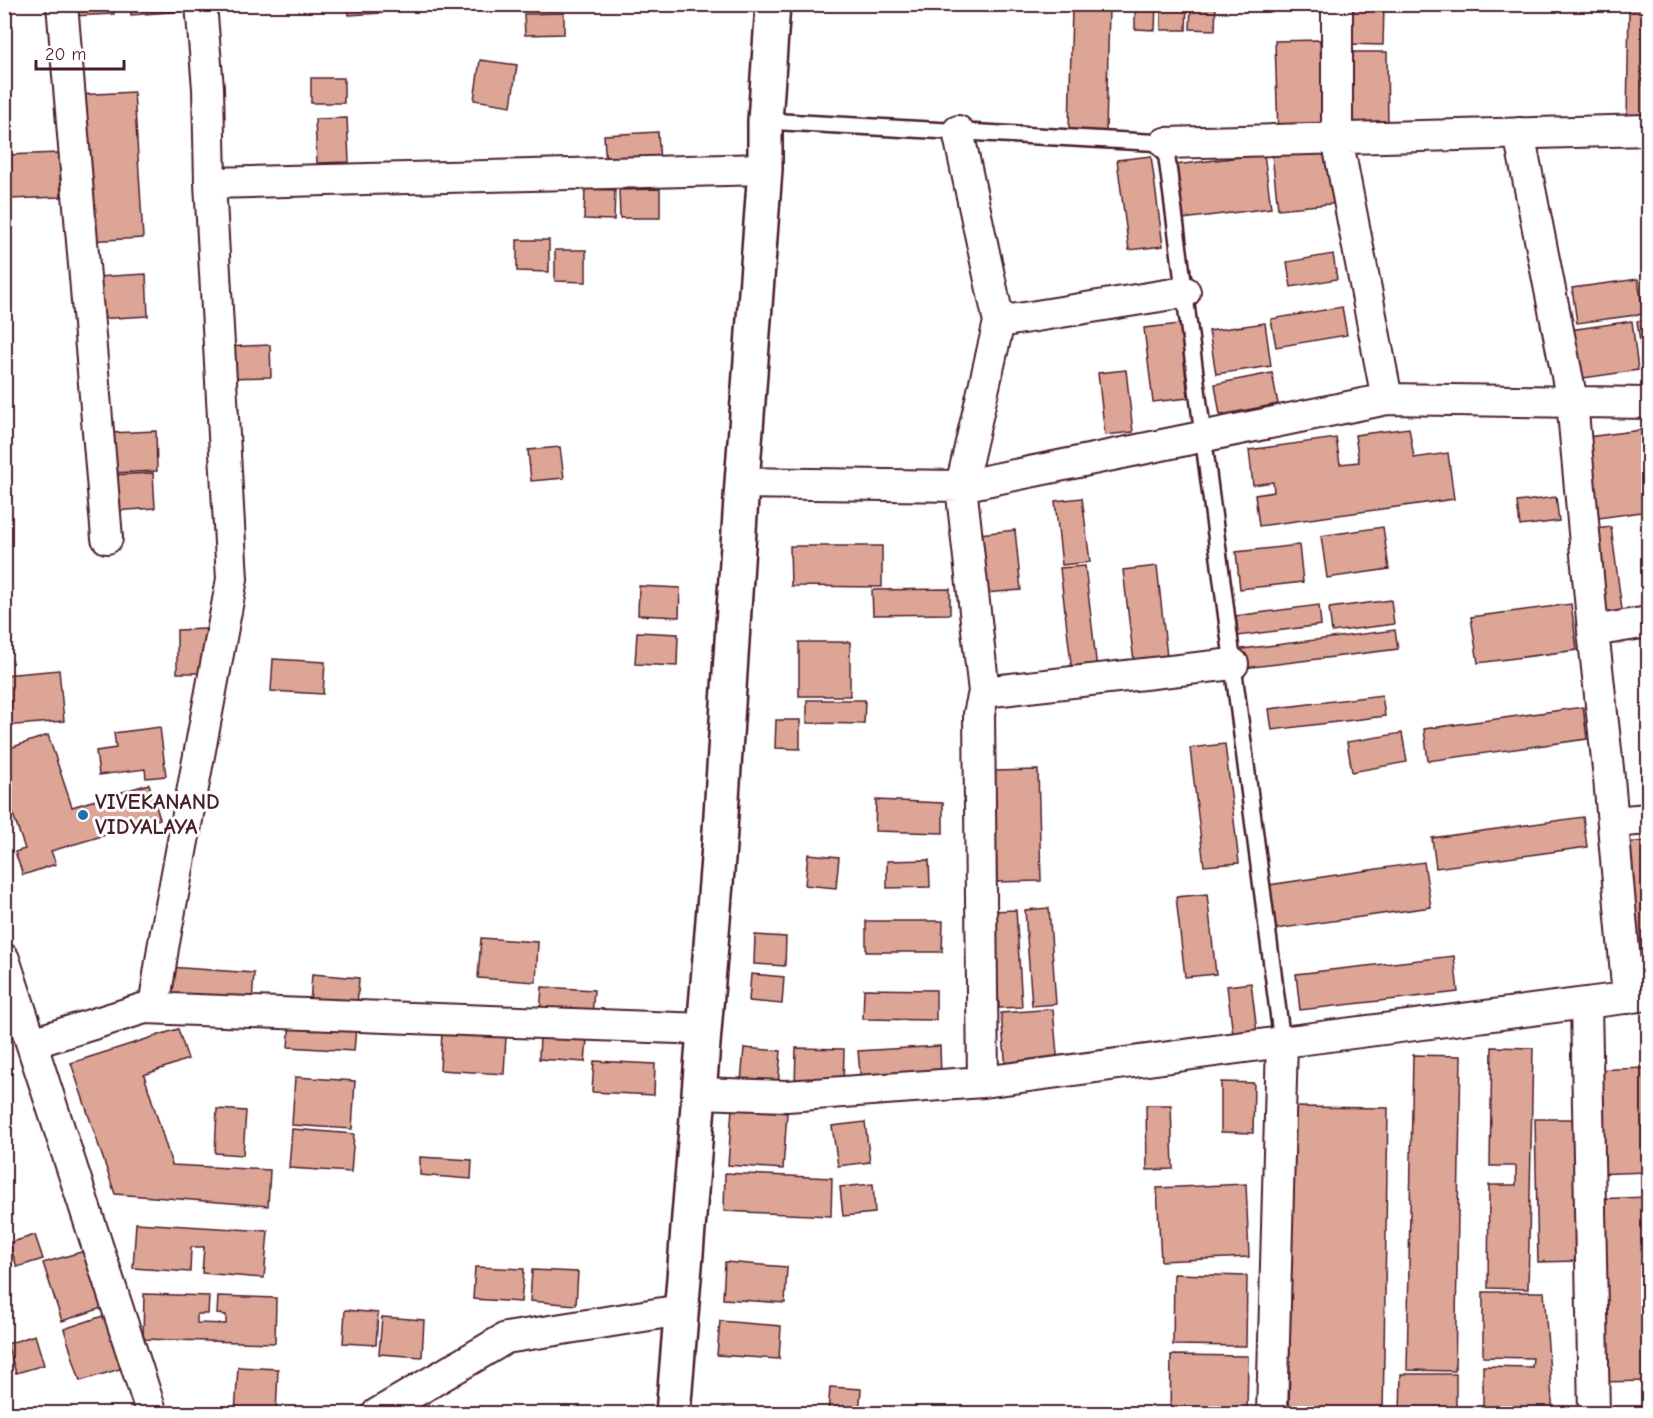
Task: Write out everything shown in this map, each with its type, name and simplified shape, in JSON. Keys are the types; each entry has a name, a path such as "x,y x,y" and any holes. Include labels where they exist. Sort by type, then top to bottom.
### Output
{"street":[{"path":"62,4 107,538"},
{"path":"154,1008 163,948 232,579 210,183 208,88 201,4"},
{"path":"673,1413 719,846 765,169 765,121 773,4"},
{"path":"1337,4 1337,138 1387,399"},
{"path":"1165,143 1648,130"},
{"path":"958,131 999,322 961,486 984,692 979,714 983,1082"},
{"path":"699,1093 787,1096 983,1082 1638,997 1612,822 1572,401 1519,133"},
{"path":"210,183 765,169"},
{"path":"999,322 1185,292"},
{"path":"742,483 961,486 1387,399 1648,403"},
{"path":"1593,631 1648,622"},
{"path":"984,692 1233,664"},
{"path":"1612,822 1648,819"},
{"path":"4,959 152,1413"},
{"path":"1586,1003 1594,1413"},
{"path":"32,1043 145,1008 704,1029"},
{"path":"1272,1413 1282,1042"},
{"path":"377,1413 506,1338 681,1310"}],"lane":[{"path":"765,121 1165,143 1282,1042"}],"building":[{"path":"70,4 113,4 114,14 71,16"},
{"path":"130,4 183,4 183,11 131,15"},
{"path":"348,4 381,4 382,13 349,15"},
{"path":"1135,4 1156,4 1155,30 1135,29"},
{"path":"1161,4 1187,4 1186,30 1161,30"},
{"path":"1191,4 1216,4 1215,30 1190,29"},
{"path":"1347,4 1384,4 1383,45 1346,44"},
{"path":"1072,8 1109,9 1106,132 1069,130"},
{"path":"1629,9 1648,9 1648,118 1627,117"},
{"path":"564,13 564,34 525,35 524,14"},
{"path":"1320,40 1323,133 1278,134 1275,41"},
{"path":"1342,52 1387,52 1388,130 1343,130"},
{"path":"480,60 517,65 511,106 474,100"},
{"path":"311,78 344,78 344,103 311,103"},
{"path":"134,92 143,238 86,241 77,95"},
{"path":"347,118 349,162 317,163 315,119"},
{"path":"658,132 660,163 606,166 604,135"},
{"path":"1334,148 1339,203 1278,209 1272,155"},
{"path":"59,153 61,197 9,199 6,155"},
{"path":"1264,154 1271,208 1183,219 1176,165"},
{"path":"1151,156 1163,246 1129,250 1117,160"},
{"path":"585,189 615,190 614,220 584,219"},
{"path":"660,189 660,218 620,218 619,190"},
{"path":"517,240 549,240 549,272 517,271"},
{"path":"555,250 586,250 586,282 555,281"},
{"path":"1333,254 1337,279 1291,287 1287,262"},
{"path":"146,274 148,316 97,319 95,277"},
{"path":"1638,279 1643,314 1577,323 1572,288"},
{"path":"1342,307 1347,335 1276,347 1271,319"},
{"path":"1648,319 1648,355 1642,356 1637,321"},
{"path":"1632,321 1638,370 1577,379 1570,330"},
{"path":"1265,323 1271,366 1216,374 1209,331"},
{"path":"1180,324 1188,398 1153,402 1144,328"},
{"path":"270,345 271,377 224,378 223,347"},
{"path":"1126,370 1133,432 1105,435 1098,373"},
{"path":"1272,373 1278,404 1220,415 1215,384"},
{"path":"1409,428 1414,458 1448,453 1454,499 1259,526 1255,495 1274,492 1273,482 1253,485 1249,450 1336,438 1340,464 1359,462 1355,435"},
{"path":"1648,429 1648,511 1599,518 1588,437"},
{"path":"156,431 157,471 110,473 109,433"},
{"path":"560,447 564,478 531,481 528,450"},
{"path":"153,473 155,508 114,511 111,475"},
{"path":"1556,497 1559,521 1520,526 1517,502"},
{"path":"1082,498 1090,562 1062,565 1055,501"},
{"path":"1383,527 1389,569 1327,578 1321,536"},
{"path":"1611,527 1623,617 1599,620 1587,530"},
{"path":"1015,530 1021,590 985,593 979,534"},
{"path":"1299,545 1303,582 1240,589 1236,552"},
{"path":"790,546 882,546 882,587 791,586"},
{"path":"1085,566 1097,669 1072,672 1060,568"},
{"path":"1157,566 1167,657 1134,662 1123,570"},
{"path":"639,586 680,588 679,617 638,615"},
{"path":"950,589 950,614 873,615 872,590"},
{"path":"1391,600 1394,624 1332,632 1329,608"},
{"path":"1571,604 1577,650 1478,663 1471,617"},
{"path":"1319,605 1321,625 1238,636 1236,616"},
{"path":"207,629 209,673 177,673 177,630"},
{"path":"1395,630 1398,649 1244,668 1242,649"},
{"path":"637,632 678,634 677,666 635,664"},
{"path":"799,642 850,642 850,696 799,696"},
{"path":"273,659 325,662 323,694 271,691"},
{"path":"59,670 64,721 4,726 4,675"},
{"path":"1382,695 1385,716 1272,730 1269,709"},
{"path":"807,700 865,700 864,724 807,723"},
{"path":"1583,707 1587,739 1428,761 1424,729"},
{"path":"776,720 800,720 800,749 775,748"},
{"path":"160,727 166,776 146,778 145,769 99,775 96,751 116,748 114,733"},
{"path":"1402,733 1407,762 1352,772 1347,742"},
{"path":"48,735 72,807 149,784 160,819 51,851 56,864 23,875 15,852 25,849 4,788 4,750"},
{"path":"1225,744 1239,863 1204,866 1190,748"},
{"path":"1038,770 1041,881 997,882 994,771"},
{"path":"876,800 943,803 943,833 875,831"},
{"path":"1583,817 1587,847 1436,868 1432,838"},
{"path":"1648,841 1648,982 1635,983 1623,843"},
{"path":"808,854 839,857 836,888 805,885"},
{"path":"929,860 930,887 887,888 887,861"},
{"path":"1424,862 1431,907 1276,929 1269,885"},
{"path":"1207,894 1216,974 1185,977 1176,897"},
{"path":"1049,908 1056,1004 1032,1006 1025,910"},
{"path":"1016,910 1022,1007 999,1008 993,911"},
{"path":"866,921 943,921 942,952 866,952"},
{"path":"755,935 786,937 785,966 754,964"},
{"path":"481,938 538,942 536,982 478,978"},
{"path":"1454,956 1458,992 1300,1010 1296,974"},
{"path":"168,967 254,973 252,1003 166,997"},
{"path":"312,974 359,978 357,1007 310,1004"},
{"path":"751,974 784,977 782,1004 749,1001"},
{"path":"1251,983 1257,1032 1233,1035 1227,986"},
{"path":"542,987 594,990 592,1016 540,1013"},
{"path":"864,989 936,990 936,1020 863,1019"},
{"path":"1053,1009 1058,1066 1006,1070 1001,1013"},
{"path":"290,1022 356,1027 354,1051 288,1047"},
{"path":"178,1029 188,1059 144,1075 172,1165 270,1170 268,1206 115,1194 71,1063"},
{"path":"442,1032 506,1036 504,1074 440,1070"},
{"path":"540,1036 587,1039 585,1062 539,1059"},
{"path":"940,1046 941,1078 861,1083 858,1051"},
{"path":"1492,1047 1533,1048 1528,1289 1488,1288 1489,1185 1516,1185 1516,1166 1490,1166"},
{"path":"744,1048 781,1051 778,1085 741,1082"},
{"path":"796,1048 844,1049 843,1089 795,1087"},
{"path":"1413,1055 1461,1056 1455,1371 1407,1370"},
{"path":"594,1061 655,1064 654,1095 592,1092"},
{"path":"1648,1068 1648,1172 1591,1174 1587,1070"},
{"path":"295,1077 355,1081 352,1129 292,1125"},
{"path":"1221,1082 1254,1083 1253,1133 1221,1132"},
{"path":"1146,1105 1171,1105 1173,1169 1147,1170"},
{"path":"1294,1107 1388,1108 1383,1414 1289,1414"},
{"path":"732,1108 787,1113 783,1169 728,1165"},
{"path":"217,1109 246,1111 243,1155 215,1153"},
{"path":"1535,1119 1576,1119 1578,1261 1538,1262"},
{"path":"865,1122 870,1162 838,1166 832,1126"},
{"path":"292,1129 354,1134 351,1172 289,1168"},
{"path":"420,1157 472,1160 471,1179 420,1175"},
{"path":"725,1173 832,1178 831,1216 724,1211"},
{"path":"873,1184 875,1213 843,1216 840,1187"},
{"path":"1246,1184 1249,1257 1161,1261 1157,1188"},
{"path":"1648,1197 1648,1381 1598,1382 1592,1199"},
{"path":"136,1223 268,1231 264,1278 202,1273 204,1247 191,1247 190,1272 133,1268"},
{"path":"35,1235 43,1259 17,1267 9,1243"},
{"path":"88,1250 105,1307 62,1321 43,1263"},
{"path":"725,1262 787,1267 785,1303 723,1299"},
{"path":"475,1267 524,1269 521,1302 473,1299"},
{"path":"532,1270 578,1272 576,1305 530,1301"},
{"path":"1174,1274 1247,1276 1246,1346 1173,1345"},
{"path":"1483,1292 1544,1292 1553,1414 1483,1414 1483,1366 1532,1367 1533,1358 1483,1357"},
{"path":"144,1294 209,1296 208,1314 197,1314 197,1323 226,1324 226,1315 217,1314 218,1296 276,1298 275,1343 143,1339"},
{"path":"345,1310 378,1313 376,1345 343,1343"},
{"path":"106,1315 123,1368 80,1381 64,1329"},
{"path":"382,1317 424,1320 422,1357 379,1354"},
{"path":"720,1321 781,1326 779,1359 717,1355"},
{"path":"35,1335 44,1365 16,1373 7,1344"},
{"path":"1171,1355 1248,1356 1247,1414 1170,1414"},
{"path":"238,1367 278,1369 276,1414 235,1414"},
{"path":"1401,1374 1456,1374 1456,1414 1400,1414"},
{"path":"830,1387 861,1389 859,1414 828,1414"},
{"path":"723,1408 782,1414 722,1414"}],"place":[{"name":"VIVEKANAND VIDYALAYA","path":"83,815"}]}
